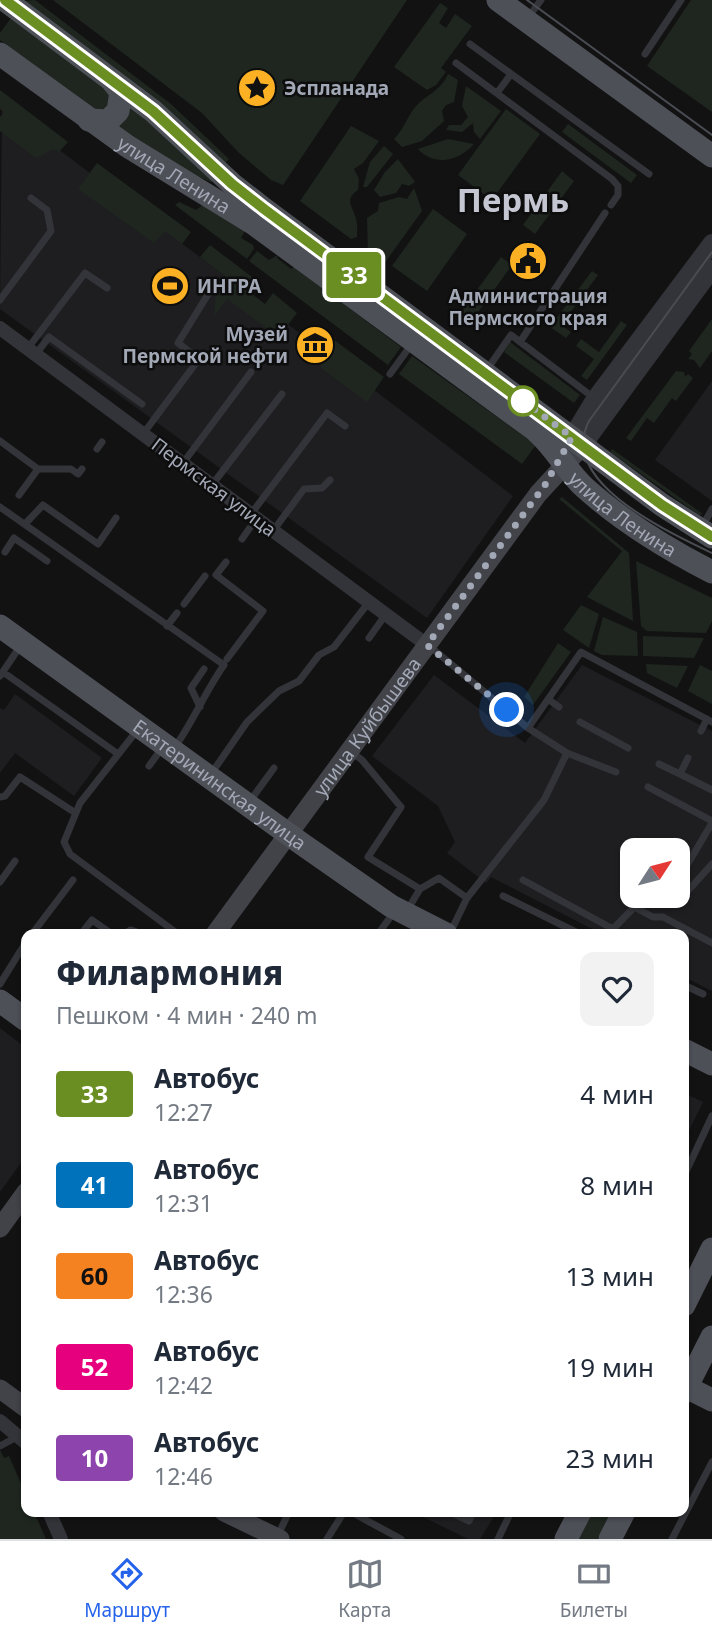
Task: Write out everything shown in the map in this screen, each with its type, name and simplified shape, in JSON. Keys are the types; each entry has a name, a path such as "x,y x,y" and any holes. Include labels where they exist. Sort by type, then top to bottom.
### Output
{"main road":[{"name":"улица Ленина","path":"5,0 153,111 232,184 486,372 579,448 706,533"},
{"path":"498,0 712,156"},
{"name":"улица Ленина","path":"0,54 89,120 254,224 535,430 579,448"},
{"path":"89,120 108,121 118,111 121,92 113,82"},
{"name":"улица Ленина","path":"579,448 582,486 646,536 712,572"},
{"name":"улица Куйбышева","path":"219,929 545,485 579,448"},
{"name":"Екатерининская улица","path":"0,626 247,805 401,911 437,929"},
{"path":"2,1001 21,1016"},
{"path":"689,1052 712,1063"},
{"path":"0,1228 21,1199"},
{"path":"689,1295 712,1249"},
{"path":"689,1382 709,1350"},
{"path":"0,1389 21,1404"},
{"path":"689,1390 712,1400"},
{"path":"235,1517 279,1538"},
{"path":"566,1539 575,1517"},
{"path":"610,1539 621,1517"}],"street":[{"name":"улица Куйбышева","path":"579,448 596,399 712,243"},
{"name":"улица Куйбышева","path":"579,448 712,269"},
{"name":"Пермская улица","path":"0,328 427,645"},
{"path":"0,1421 21,1439"},
{"path":"51,1517 61,1539"}],"lane":[{"path":"526,20 541,0"},
{"path":"645,54 681,0"},
{"path":"470,44 649,174"},
{"path":"456,63 612,179 618,186 618,195 611,205"},
{"path":"497,93 511,74"},
{"path":"0,300 51,231 47,210 31,198"},
{"path":"520,342 605,213"},
{"path":"32,352 85,273 107,288"},
{"path":"143,434 199,359 178,343 210,292"},
{"path":"486,372 511,335 596,399"},
{"path":"32,352 49,337 142,404"},
{"path":"390,374 414,341"},
{"path":"182,464 251,372"},
{"path":"212,485 282,394"},
{"path":"242,540 254,517 327,413 345,426"},
{"path":"0,441 38,468 71,469 78,474 82,469"},
{"path":"97,449 102,442"},
{"path":"19,495 38,468"},
{"path":"273,531 304,489 322,488 330,480"},
{"path":"25,524 43,505 98,544 116,519"},
{"path":"0,507 224,665 202,695 200,707 168,748 149,766"},
{"path":"706,533 712,509"},
{"path":"5,552 14,538 47,561"},
{"path":"226,562 216,575 263,611 227,659"},
{"path":"184,604 205,576"},
{"path":"209,777 247,722 279,691 299,681 319,655 334,647 369,602"},
{"path":"167,626 177,613"},
{"path":"369,638 386,614"},
{"path":"23,642 2,674 118,754"},
{"path":"427,645 528,728 567,753 616,772"},
{"path":"528,728 581,652 709,721 701,731"},
{"path":"200,707 191,688 204,669"},
{"path":"548,699 559,707"},
{"path":"580,722 628,748"},
{"path":"139,727 74,812 64,842 70,854 171,929"},
{"path":"349,750 362,760 401,807 368,857 420,889"},
{"path":"450,929 467,898 544,800 567,753"},
{"path":"680,774 688,758"},
{"path":"659,764 712,790"},
{"path":"247,805 274,768"},
{"path":"0,797 5,796 20,777 74,812"},
{"path":"648,787 712,822 690,860"},
{"path":"0,882 16,861"},
{"path":"690,888 712,864"},
{"path":"382,929 420,889 439,878 467,898"},
{"path":"36,929 73,880"},
{"path":"523,880 606,929"},
{"path":"503,896 570,929"},
{"path":"614,929 636,908 653,917 663,916 687,929"},
{"path":"85,929 92,920 105,929"},
{"path":"689,930 712,943"},
{"path":"2,1001 21,954"},
{"path":"689,987 703,994"},
{"path":"689,1165 712,1116"},
{"path":"0,1446 21,1440"},
{"path":"689,1506 712,1462"},
{"path":"279,1538 287,1517"},
{"path":"327,1539 341,1517"},
{"path":"360,1517 401,1539"},
{"path":"498,1539 509,1517"},
{"path":"672,1539 683,1517"}],"shaded area":[{"path":"35,0 171,104 229,159 225,163 177,118 24,1"},
{"name":"Эспланада","path":"53,0 407,0 283,185 271,180 239,153 202,113"},
{"path":"691,0 712,0 712,112 647,66"},
{"path":"440,3 448,8 439,23 446,28 455,14 472,26 441,68 446,72 436,85 427,90 394,67"},
{"path":"11,18 111,94 107,108 99,111 91,107 0,40 0,33"},
{"path":"448,74 458,80 454,102 446,105 442,111 444,121 422,141 402,147 394,139 417,105 441,86"},
{"path":"466,86 501,111 480,139 474,132 473,123 462,132 446,130 449,125 461,125 468,117 462,106"},
{"path":"0,90 68,142 59,152 54,149 36,158 0,131 0,117 4,112 0,109"},
{"path":"2,106 513,496 427,618 0,309"},
{"path":"131,106 213,181 185,171 116,127 127,117"},
{"path":"506,109 540,134 492,200 458,175"},
{"path":"568,124 637,175 631,183 562,132"},
{"path":"351,126 379,141 363,163 354,169 359,179 358,190 350,201 357,221 357,237 351,239 300,201"},
{"path":"448,139 474,144 468,150 447,160 432,158 418,149"},
{"path":"384,146 393,154 367,187 363,187 370,162"},
{"path":"398,159 415,182 409,186 402,184 396,193 380,197 374,190 385,172"},
{"path":"97,163 191,232 182,244 165,231 154,243 78,189"},
{"path":"562,171 574,181 535,234 523,225"},
{"path":"414,188 422,211 384,264 368,253 367,218 378,211 379,203 399,197 407,199"},
{"path":"179,202 196,210 205,203 245,231 241,238 253,245 254,249 247,259 175,205"},
{"path":"433,209 467,234 427,291 392,266"},
{"path":"210,245 260,283 252,294 265,304 273,293 297,313 279,337 227,299 214,316 216,292 226,277 200,257"},
{"path":"257,251 269,260 278,255 277,258 291,269 294,267 401,347 388,365 249,261"},
{"path":"501,257 512,265 471,322 460,313"},
{"path":"592,271 598,275 561,325 571,332 566,338 550,327"},
{"path":"712,319 712,351 700,368 694,360 688,359 692,354 689,351"},
{"path":"621,321 627,325 587,380 581,376 594,359 576,346 581,339 599,352"},
{"path":"329,336 384,377 367,402 321,368 322,346"},
{"path":"510,342 580,395 574,403 504,352"},
{"path":"412,356 536,445 522,464 399,374"},
{"path":"676,371 684,372 685,377 688,374 693,378 676,401 672,398 654,423 647,418 631,441 626,438"},
{"path":"712,381 712,501 655,460"},
{"path":"612,449 703,514 699,515 610,452"},
{"path":"562,497 629,553 633,621 587,597 622,551 559,499"},
{"path":"636,561 712,598 712,621 706,633 647,631 641,626"},
{"path":"581,605 599,614 589,648 563,630"},
{"path":"603,617 637,632 638,656 602,655 594,651"},
{"path":"643,636 704,638 694,658 643,656"},
{"path":"558,643 571,652 533,705 524,697"},
{"path":"646,664 688,666 677,688 647,673"},
{"path":"582,665 712,731 712,991 689,980 689,929 592,929 491,877 486,883 447,853 455,842 438,806 372,756 434,675 525,743"},
{"path":"700,665 712,671 712,704 688,691"},
{"path":"15,694 102,758 74,796 15,753 0,773 0,708 4,710"},
{"path":"0,1028 21,1044 21,1163 0,1192"},
{"path":"689,1095 703,1102 689,1131"},
{"path":"0,1450 4,1458 9,1456 21,1484 21,1517 36,1517 46,1539 0,1539"},
{"path":"423,1517 494,1517 480,1539 468,1539"},
{"path":"589,1517 609,1517 598,1539 578,1539"}],"tram line":[{"path":"527,0 712,135"},
{"path":"712,252 589,421 583,443 589,464 603,484 622,502 670,532 712,553"}],"bus line":[{"name":"33","path":"5,0 153,111 232,184 264,209 662,505 712,537"}],"place":[{"name":"Эспланада","path":"257,88"},
{"name":"Администрация Пермского края","path":"528,261"},
{"name":"ИНГРА","path":"170,286"},
{"name":"Музей Пермской нефти","path":"315,345"}],"district":[{"name":"Пермь","path":"513,199"}],"route":[{"path":"507,710 427,645 545,485 572,437 523,401"}]}
